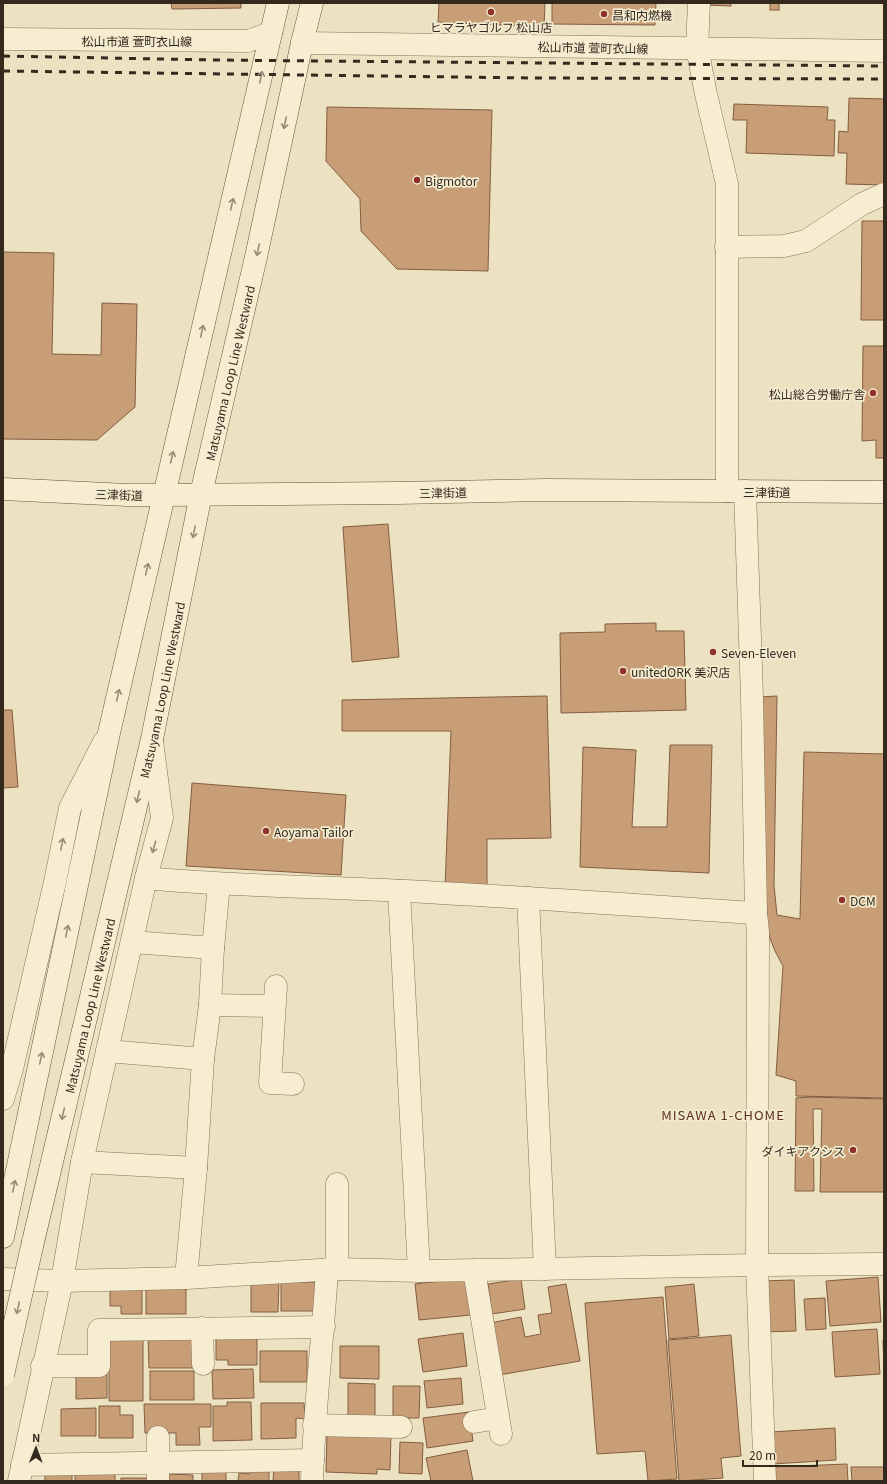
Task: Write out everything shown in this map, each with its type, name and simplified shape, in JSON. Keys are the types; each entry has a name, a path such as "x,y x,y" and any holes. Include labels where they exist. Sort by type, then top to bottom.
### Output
{"street":[{"path":"3,1237 109,733 278,3"},
{"name":"Matsuyama Loop Line Westward","path":"3,1375 152,739 201,494 256,257 312,3"},
{"path":"699,3 697,48 727,184 726,247 736,491 752,689 756,913 758,932 758,1265 765,1481"},
{"name":"松山市道 萱町衣山線","path":"3,38 248,40 271,33"},
{"name":"松山市道 萱町衣山線","path":"302,43 884,50"},
{"path":"726,247 784,246 806,241 862,204 884,194"},
{"name":"三津街道","path":"3,489 127,495 546,490 884,492"},
{"path":"3,1099 12,1069 55,882 70,808 109,733"},
{"path":"152,739 162,818 146,878 82,1162 62,1280 42,1366 20,1473 312,1471 314,1425 324,1327 332,1269 337,1184"},
{"path":"146,878 219,884 528,898 756,913"},
{"path":"186,1278 196,1168 203,1059 210,1005 213,948 219,884"},
{"path":"399,891 419,1272"},
{"path":"528,898 545,1269"},
{"path":"132,942 213,948"},
{"path":"210,1005 275,996 270,1083 293,1084"},
{"path":"107,1051 203,1059"},
{"path":"82,1162 196,1168"},
{"path":"3,1279 62,1280 186,1278 332,1269 419,1272 884,1264"},
{"path":"474,1270 500,1426 474,1422"},
{"path":"42,1366 99,1366 100,1330 324,1327"},
{"path":"202,1328 203,1364"},
{"path":"314,1425 401,1427"},
{"path":"158,1437 158,1472"}],"building":[{"path":"171,3 241,3 241,8 172,9"},
{"name":"ヒマラヤゴルフ 松山店","path":"439,3 545,3 544,27 438,22"},
{"name":"昌和内燃機","path":"552,3 656,3 655,25 552,24"},
{"path":"706,3 731,3 731,6 706,5"},
{"path":"770,3 779,3 779,10 770,10"},
{"path":"849,98 884,99 884,185 846,184 847,153 838,153 839,131 848,132"},
{"path":"734,104 828,107 827,120 835,120 834,156 746,153 747,120 733,120"},
{"name":"Bigmotor","path":"327,107 492,110 488,271 397,269 361,231 360,199 326,161"},
{"path":"862,221 884,221 884,320 861,320"},
{"path":"3,252 54,253 52,354 101,355 102,303 137,304 135,407 97,440 3,439"},
{"name":"松山総合労働庁舎","path":"863,346 884,346 884,458 876,458 876,440 862,441"},
{"path":"388,524 399,657 352,662 343,527"},
{"name":"unitedORK 美沢店","path":"656,623 656,631 684,631 686,710 561,713 560,633 605,632 605,624"},
{"path":"547,696 551,838 487,839 487,887 445,888 451,731 342,731 342,700"},
{"name":"DCM","path":"777,696 774,885 777,915 800,919 804,752 884,754 884,1098 796,1096 796,1081 776,1075 783,966 775,951 761,915 759,697"},
{"path":"3,710 12,710 18,787 3,788"},
{"path":"670,745 712,745 709,873 580,867 583,747 636,750 632,827 667,827"},
{"name":"Aoyama Tailor","path":"192,783 346,795 341,875 186,866"},
{"name":"ダイキアクシス","path":"796,1098 884,1099 884,1192 820,1192 822,1109 813,1109 814,1191 795,1191"},
{"path":"878,1277 881,1322 830,1326 826,1281"},
{"path":"467,1278 471,1315 419,1320 415,1284"},
{"path":"521,1279 525,1309 492,1314 488,1284"},
{"path":"794,1280 796,1331 763,1332 761,1281"},
{"path":"251,1281 279,1281 278,1312 251,1312"},
{"path":"281,1282 319,1282 319,1311 281,1311"},
{"path":"110,1284 142,1284 142,1314 121,1314 121,1306 110,1306"},
{"path":"146,1284 186,1284 186,1314 146,1314"},
{"path":"566,1284 580,1361 499,1375 490,1323 521,1317 525,1337 541,1334 538,1315 552,1313 548,1287"},
{"path":"694,1284 699,1336 669,1339 665,1287"},
{"path":"663,1297 677,1479 648,1481 645,1451 597,1454 585,1303"},
{"path":"825,1298 826,1329 806,1330 804,1299"},
{"path":"877,1329 880,1374 835,1377 832,1332"},
{"path":"216,1332 257,1332 257,1365 228,1365 228,1360 216,1360"},
{"path":"463,1333 467,1366 423,1372 418,1339"},
{"path":"148,1335 192,1339 193,1368 149,1368"},
{"path":"731,1335 741,1456 721,1458 723,1478 679,1481 668,1340"},
{"path":"109,1338 143,1339 143,1401 109,1401"},
{"path":"883,1340 884,1340 884,1373"},
{"path":"340,1346 379,1346 379,1379 340,1378"},
{"path":"260,1351 307,1351 307,1382 260,1382"},
{"path":"76,1369 107,1369 107,1398 76,1399"},
{"path":"253,1369 254,1398 213,1399 212,1370"},
{"path":"150,1371 194,1371 194,1400 150,1400"},
{"path":"461,1378 463,1404 427,1408 424,1381"},
{"path":"348,1383 375,1384 375,1416 348,1415"},
{"path":"393,1386 420,1386 419,1418 393,1418"},
{"path":"227,1402 251,1402 252,1440 213,1441 213,1406 227,1406"},
{"path":"261,1403 304,1403 305,1419 296,1418 296,1438 261,1439"},
{"path":"144,1404 211,1404 211,1427 199,1427 200,1445 176,1445 176,1433 145,1433"},
{"path":"99,1406 120,1406 120,1415 133,1415 133,1438 99,1438"},
{"path":"96,1408 96,1436 61,1436 61,1409"},
{"path":"469,1412 473,1441 427,1448 423,1418"},
{"path":"835,1428 836,1460 773,1464 771,1432"},
{"path":"327,1433 391,1435 390,1470 377,1469 377,1474 326,1472"},
{"path":"400,1442 423,1443 422,1474 399,1473"},
{"path":"467,1450 473,1481 431,1481 426,1458"},
{"path":"847,1464 848,1481 773,1481 772,1467"},
{"path":"250,1466 269,1466 269,1481 238,1481 239,1473 250,1474"},
{"path":"274,1466 285,1471 299,1471 299,1481 273,1481"},
{"path":"851,1467 884,1467 884,1481 852,1481"},
{"path":"115,1469 115,1481 75,1481 75,1470"},
{"path":"45,1471 72,1471 72,1481 45,1481"},
{"path":"202,1472 226,1472 226,1481 202,1481"},
{"path":"168,1474 193,1475 193,1481 168,1481"},
{"path":"121,1478 150,1478 150,1481 121,1481"}],"railway":[{"path":"3,56 213,60 884,66"},
{"path":"3,71 531,78 884,79"}],"place":[{"name":"ヒマラヤゴルフ 松山店","path":"491,12"},
{"name":"昌和内燃機","path":"604,14"},
{"name":"Bigmotor","path":"417,180"},
{"name":"松山総合労働庁舎","path":"873,393"},
{"name":"Seven-Eleven","path":"713,652"},
{"name":"unitedORK 美沢店","path":"623,671"},
{"name":"Aoyama Tailor","path":"266,831"},
{"name":"DCM","path":"842,900"},
{"name":"ダイキアクシス","path":"853,1150"}],"district":[{"name":"MISAWA 1-CHOME","path":"723,1114"}]}
